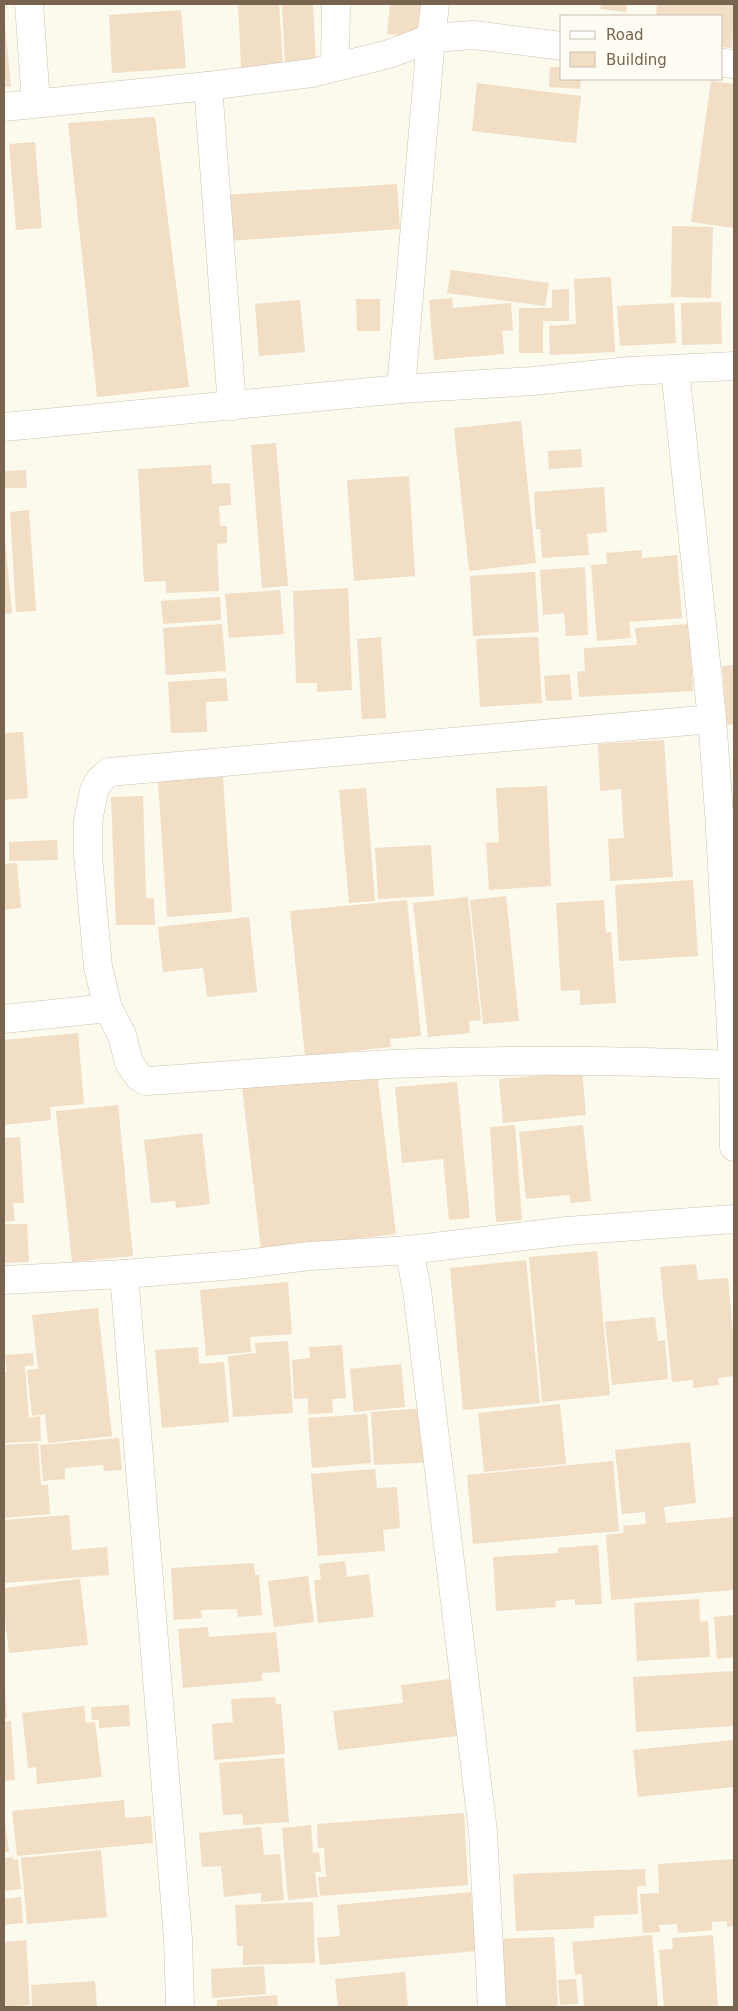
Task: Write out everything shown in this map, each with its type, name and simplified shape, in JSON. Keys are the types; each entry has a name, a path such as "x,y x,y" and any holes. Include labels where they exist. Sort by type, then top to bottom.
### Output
{"street":[{"path":"29,4 36,103"},
{"path":"336,4 336,67"},
{"path":"400,389 431,38 436,4"},
{"path":"4,107 208,86 312,73 389,54 431,38 474,35 560,46"},
{"path":"208,86 232,406"},
{"path":"4,427 400,389 734,366"},
{"path":"675,369 712,719 720,822 733,1065 734,1130"},
{"path":"712,719 109,772 99,781 94,791 88,821 88,855 98,967 108,1008 122,1035 129,1063 139,1077 146,1081 391,1064 473,1061 733,1065"},
{"path":"4,1019 108,1008"},
{"path":"4,1280 124,1274 236,1265 310,1256 409,1250 567,1231 734,1219"},
{"path":"409,1250 417,1290 483,1832 492,2007"},
{"path":"124,1274 178,1939 180,2007"}],"building":[{"path":"238,4 279,4 283,66 241,68"},
{"path":"282,4 313,4 316,63 285,65"},
{"path":"390,4 425,4 421,37 387,34"},
{"path":"601,4 627,4 626,12 600,9"},
{"path":"657,4 734,4 732,48 723,47 723,15 656,15"},
{"path":"181,10 186,68 112,73 109,15"},
{"path":"4,15 11,86 4,87"},
{"path":"550,67 560,67 560,80 581,80 580,89 549,87"},
{"path":"711,81 734,84 734,228 691,222"},
{"path":"477,83 581,96 576,143 472,131"},
{"path":"155,117 189,387 97,397 68,123"},
{"path":"35,142 42,228 16,230 9,144"},
{"path":"397,184 400,229 228,241 224,195"},
{"path":"672,226 713,227 711,298 671,297"},
{"path":"451,270 549,283 545,306 447,293"},
{"path":"611,277 615,352 550,355 549,326 576,324 574,279"},
{"path":"569,289 569,321 543,321 543,353 519,353 519,308 552,308 552,290"},
{"path":"452,298 453,308 511,303 513,330 502,331 504,354 434,360 429,300"},
{"path":"356,299 380,299 380,331 357,331"},
{"path":"300,300 305,352 259,356 255,304"},
{"path":"721,302 722,344 682,345 681,303"},
{"path":"674,303 676,343 620,346 617,306"},
{"path":"521,421 536,563 469,571 454,428"},
{"path":"276,443 288,586 262,588 251,445"},
{"path":"581,449 582,467 549,469 548,451"},
{"path":"211,465 212,484 230,483 231,505 219,506 220,526 227,526 227,543 217,544 219,591 166,593 166,581 144,582 138,469"},
{"path":"26,470 27,488 4,488 4,471"},
{"path":"409,476 415,576 354,581 347,480"},
{"path":"604,487 607,532 587,534 589,555 542,558 540,529 536,529 534,492"},
{"path":"29,510 36,611 16,612 10,512"},
{"path":"4,529 12,613 4,614"},
{"path":"642,550 642,558 677,555 682,618 629,622 631,638 597,641 591,565 607,564 606,553"},
{"path":"585,567 588,635 566,636 564,613 543,615 540,570"},
{"path":"535,572 539,632 473,636 470,576"},
{"path":"348,588 352,690 317,692 317,683 296,683 293,591"},
{"path":"280,590 284,634 229,638 225,594"},
{"path":"220,597 221,620 163,624 161,601"},
{"path":"222,624 226,671 166,675 163,628"},
{"path":"689,624 693,691 579,697 577,672 585,671 584,648 637,645 635,628"},
{"path":"381,637 386,718 362,719 357,639"},
{"path":"538,637 542,703 480,707 476,639"},
{"path":"734,665 734,724 727,725 722,666"},
{"path":"570,674 572,700 546,701 544,676"},
{"path":"226,678 228,701 206,702 207,732 171,733 168,682"},
{"path":"23,732 28,798 4,800 4,733"},
{"path":"664,740 673,877 610,881 608,839 624,838 621,789 600,791 598,744"},
{"path":"223,777 232,912 167,917 158,781"},
{"path":"547,786 551,886 489,890 486,843 499,842 496,788"},
{"path":"366,788 375,901 349,903 339,790"},
{"path":"143,796 146,898 154,898 155,925 116,925 111,797"},
{"path":"57,840 58,860 9,861 9,842"},
{"path":"431,845 434,896 378,899 375,848"},
{"path":"17,863 21,908 4,910 4,864"},
{"path":"693,880 698,956 619,961 615,885"},
{"path":"506,896 519,1021 483,1024 470,900"},
{"path":"468,897 481,1020 469,1021 470,1033 428,1037 413,903"},
{"path":"407,900 421,1036 390,1039 391,1047 305,1056 290,911"},
{"path":"604,900 606,933 611,932 616,1003 580,1005 580,990 561,991 556,903"},
{"path":"249,917 257,992 207,997 203,968 163,972 158,927"},
{"path":"78,1033 84,1104 50,1107 51,1120 4,1125 4,1040"},
{"path":"377,1072 396,1234 261,1250 242,1087"},
{"path":"582,1072 586,1115 503,1123 499,1079"},
{"path":"457,1082 470,1218 449,1220 443,1159 402,1163 395,1087"},
{"path":"118,1105 133,1256 72,1262 56,1111"},
{"path":"515,1125 522,1220 496,1222 490,1127"},
{"path":"583,1125 591,1201 570,1203 570,1195 526,1199 519,1132"},
{"path":"202,1133 210,1204 176,1208 175,1201 151,1203 144,1140"},
{"path":"20,1137 24,1203 13,1203 15,1221 4,1222 4,1138"},
{"path":"4,1224 27,1224 29,1262 4,1263"},
{"path":"597,1251 610,1395 542,1402 529,1257"},
{"path":"526,1260 540,1403 463,1410 450,1268"},
{"path":"696,1264 698,1280 728,1278 734,1344 734,1376 718,1378 719,1385 693,1388 693,1380 672,1382 660,1267"},
{"path":"288,1282 292,1334 250,1337 251,1352 206,1356 200,1290"},
{"path":"98,1308 112,1436 48,1443 45,1414 32,1416 27,1370 38,1369 32,1315"},
{"path":"655,1317 658,1341 665,1340 668,1379 612,1385 605,1322"},
{"path":"288,1341 293,1413 233,1417 228,1356 256,1353 255,1343"},
{"path":"342,1345 346,1398 332,1399 333,1413 308,1414 308,1398 294,1399 292,1360 310,1358 309,1347"},
{"path":"198,1347 199,1364 224,1362 229,1422 162,1428 155,1350"},
{"path":"33,1353 34,1365 25,1366 29,1418 40,1416 41,1441 4,1443 4,1372 7,1372 5,1355"},
{"path":"401,1364 405,1407 354,1412 350,1369"},
{"path":"560,1404 566,1464 484,1472 478,1413"},
{"path":"426,1408 432,1462 374,1465 371,1412"},
{"path":"367,1414 371,1463 312,1468 308,1418"},
{"path":"119,1438 122,1470 104,1471 103,1465 65,1468 65,1479 43,1481 40,1445"},
{"path":"690,1442 696,1503 664,1507 666,1523 734,1517 734,1590 611,1600 606,1535 624,1533 623,1526 646,1524 645,1512 622,1514 615,1450"},
{"path":"38,1443 41,1485 48,1485 50,1514 4,1518 4,1445"},
{"path":"613,1461 619,1531 473,1544 467,1475"},
{"path":"375,1469 377,1488 397,1487 400,1528 383,1530 385,1551 318,1556 311,1474"},
{"path":"69,1515 72,1550 107,1547 109,1575 4,1583 4,1520"},
{"path":"598,1545 602,1604 575,1605 575,1599 555,1601 556,1607 496,1611 493,1557 558,1553 558,1548"},
{"path":"345,1561 347,1577 369,1574 374,1617 318,1623 314,1580 321,1580 319,1564"},
{"path":"254,1563 255,1575 259,1575 262,1615 238,1617 237,1609 201,1610 202,1618 174,1620 171,1568"},
{"path":"308,1576 314,1622 274,1627 268,1581"},
{"path":"80,1579 88,1645 9,1653 4,1611 4,1588"},
{"path":"699,1599 700,1622 708,1621 710,1657 637,1661 634,1603"},
{"path":"734,1615 734,1657 717,1659 714,1617"},
{"path":"208,1627 209,1637 276,1632 280,1672 262,1673 262,1681 183,1688 178,1629"},
{"path":"734,1671 734,1726 636,1732 633,1677"},
{"path":"450,1679 457,1736 338,1750 333,1711 403,1703 401,1685"},
{"path":"5,1688 7,1718 4,1718"},
{"path":"275,1697 276,1704 281,1704 285,1754 214,1760 212,1724 233,1722 231,1699"},
{"path":"129,1705 130,1726 99,1728 99,1720 92,1720 91,1707"},
{"path":"84,1706 86,1723 95,1722 102,1777 37,1784 36,1767 28,1768 22,1713"},
{"path":"11,1721 15,1780 4,1781 4,1722"},
{"path":"734,1740 734,1787 638,1797 633,1750"},
{"path":"284,1758 289,1822 243,1825 242,1814 223,1815 219,1763"},
{"path":"124,1800 125,1818 151,1816 153,1843 17,1856 12,1811"},
{"path":"464,1813 468,1885 320,1896 318,1877 326,1877 324,1848 318,1848 317,1824"},
{"path":"4,1815 9,1852 4,1853"},
{"path":"311,1825 313,1853 319,1852 321,1872 315,1872 318,1897 288,1900 282,1828"},
{"path":"261,1827 264,1855 280,1854 284,1900 261,1902 261,1893 224,1897 221,1866 202,1867 199,1833"},
{"path":"101,1850 107,1917 27,1924 21,1858"},
{"path":"13,1857 13,1860 18,1859 21,1889 4,1891 4,1858"},
{"path":"734,1859 734,1926 727,1927 727,1921 712,1922 712,1930 678,1933 677,1924 659,1925 660,1932 643,1933 640,1894 659,1893 658,1864"},
{"path":"645,1869 646,1886 637,1886 638,1914 594,1916 594,1928 516,1931 513,1874"},
{"path":"471,1892 476,1951 320,1965 317,1938 340,1936 337,1905"},
{"path":"21,1897 23,1923 4,1925 4,1899"},
{"path":"313,1902 315,1963 243,1965 243,1946 237,1946 235,1905"},
{"path":"652,1935 658,2007 584,2007 582,1974 575,1975 572,1942"},
{"path":"713,1935 718,2007 664,2007 659,1950 673,1949 672,1938"},
{"path":"554,1937 558,2007 499,2007 494,1939"},
{"path":"26,1940 30,2005 4,2007 4,1942"},
{"path":"264,1966 266,1994 212,1998 211,1969"},
{"path":"405,1972 408,2007 338,2007 335,1979"},
{"path":"576,1979 578,2004 560,2005 558,1980"},
{"path":"95,1981 97,2007 32,2007 31,1985"},
{"path":"277,1995 278,2007 217,2007 217,2000"}]}
